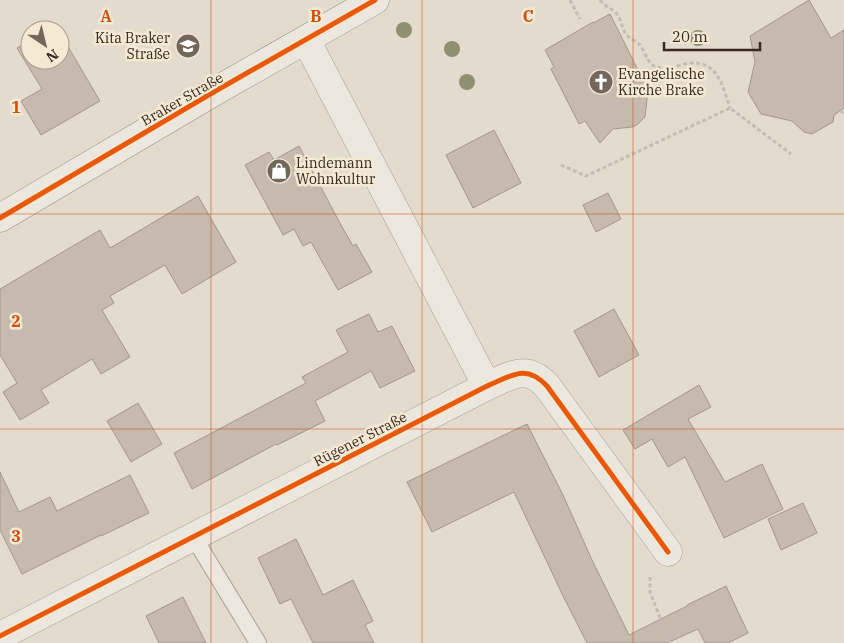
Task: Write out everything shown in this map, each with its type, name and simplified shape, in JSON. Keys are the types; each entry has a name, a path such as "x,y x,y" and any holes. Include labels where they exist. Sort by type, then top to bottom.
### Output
{"street":[{"name":"Braker Straße","path":"0,218 375,0"},
{"path":"306,40 487,386"},
{"name":"Rügener Straße","path":"0,636 487,386 515,374 528,373 539,377 547,386 668,552"}],"lane":[{"path":"193,536 258,643"}],"path":[{"path":"570,0 580,19"},
{"path":"600,0 615,12 627,36 639,44 653,66 662,69 691,63 712,68 718,76 730,108 791,154"},
{"path":"561,165 586,176 730,108"},
{"path":"841,110 844,116"},
{"path":"668,552 650,577 650,592 670,643"}],"building":[{"path":"809,0 831,38 844,30 844,108 834,115 833,122 812,134 804,132 792,121 761,114 748,92 755,62 750,36"},
{"name":"Evangelische Kirche Brake","path":"610,14 648,90 645,117 632,127 613,129 600,143 585,121 579,124 551,69 554,67 545,50"},
{"path":"70,50 100,101 41,135 21,101 42,89 30,70 70,70"},
{"path":"494,130 521,183 473,208 446,155"},
{"path":"299,146 353,246 356,244 372,272 338,290 311,242 303,246 294,229 283,235 245,165 269,152 274,160"},
{"path":"608,193 621,219 596,232 583,205"},
{"path":"198,196 236,262 182,294 165,265 110,296 114,303 102,310 130,357 101,374 92,359 41,390 49,403 20,420 3,392 17,383 0,355 0,289 100,230 110,248"},
{"path":"614,309 639,355 599,377 574,331"},
{"path":"369,314 378,332 392,326 415,371 380,388 371,371 315,401 325,421 276,444 192,489 174,453 306,383 302,377 348,352 336,330"},
{"path":"699,385 711,407 688,419 725,482 762,464 783,509 724,538 685,457 668,467 652,439 635,449 623,430"},
{"path":"138,403 162,444 131,462 107,421"},
{"path":"527,424 563,495 629,635 726,586 748,633 728,643 705,643 698,629 667,643 587,643 514,492 432,532 407,482"},
{"path":"0,472 19,512 50,497 57,511 130,475 149,513 22,574 0,530"},
{"path":"803,503 817,533 781,550 768,519"},
{"path":"296,539 323,595 353,580 373,621 365,625 374,643 313,643 291,599 280,604 258,558"},
{"path":"183,597 206,643 159,643 146,616"}],"cycle path":[{"path":"0,218 212,93 375,0"},
{"path":"0,636 487,386 511,376 525,373 539,379 547,386 668,552"}],"place":[{"name":"Kita Braker Straße","path":"188,46"},
{"name":"Evangelische Kirche Brake","path":"601,82"},
{"name":"Lindemann Wohnkultur","path":"279,171"}]}
